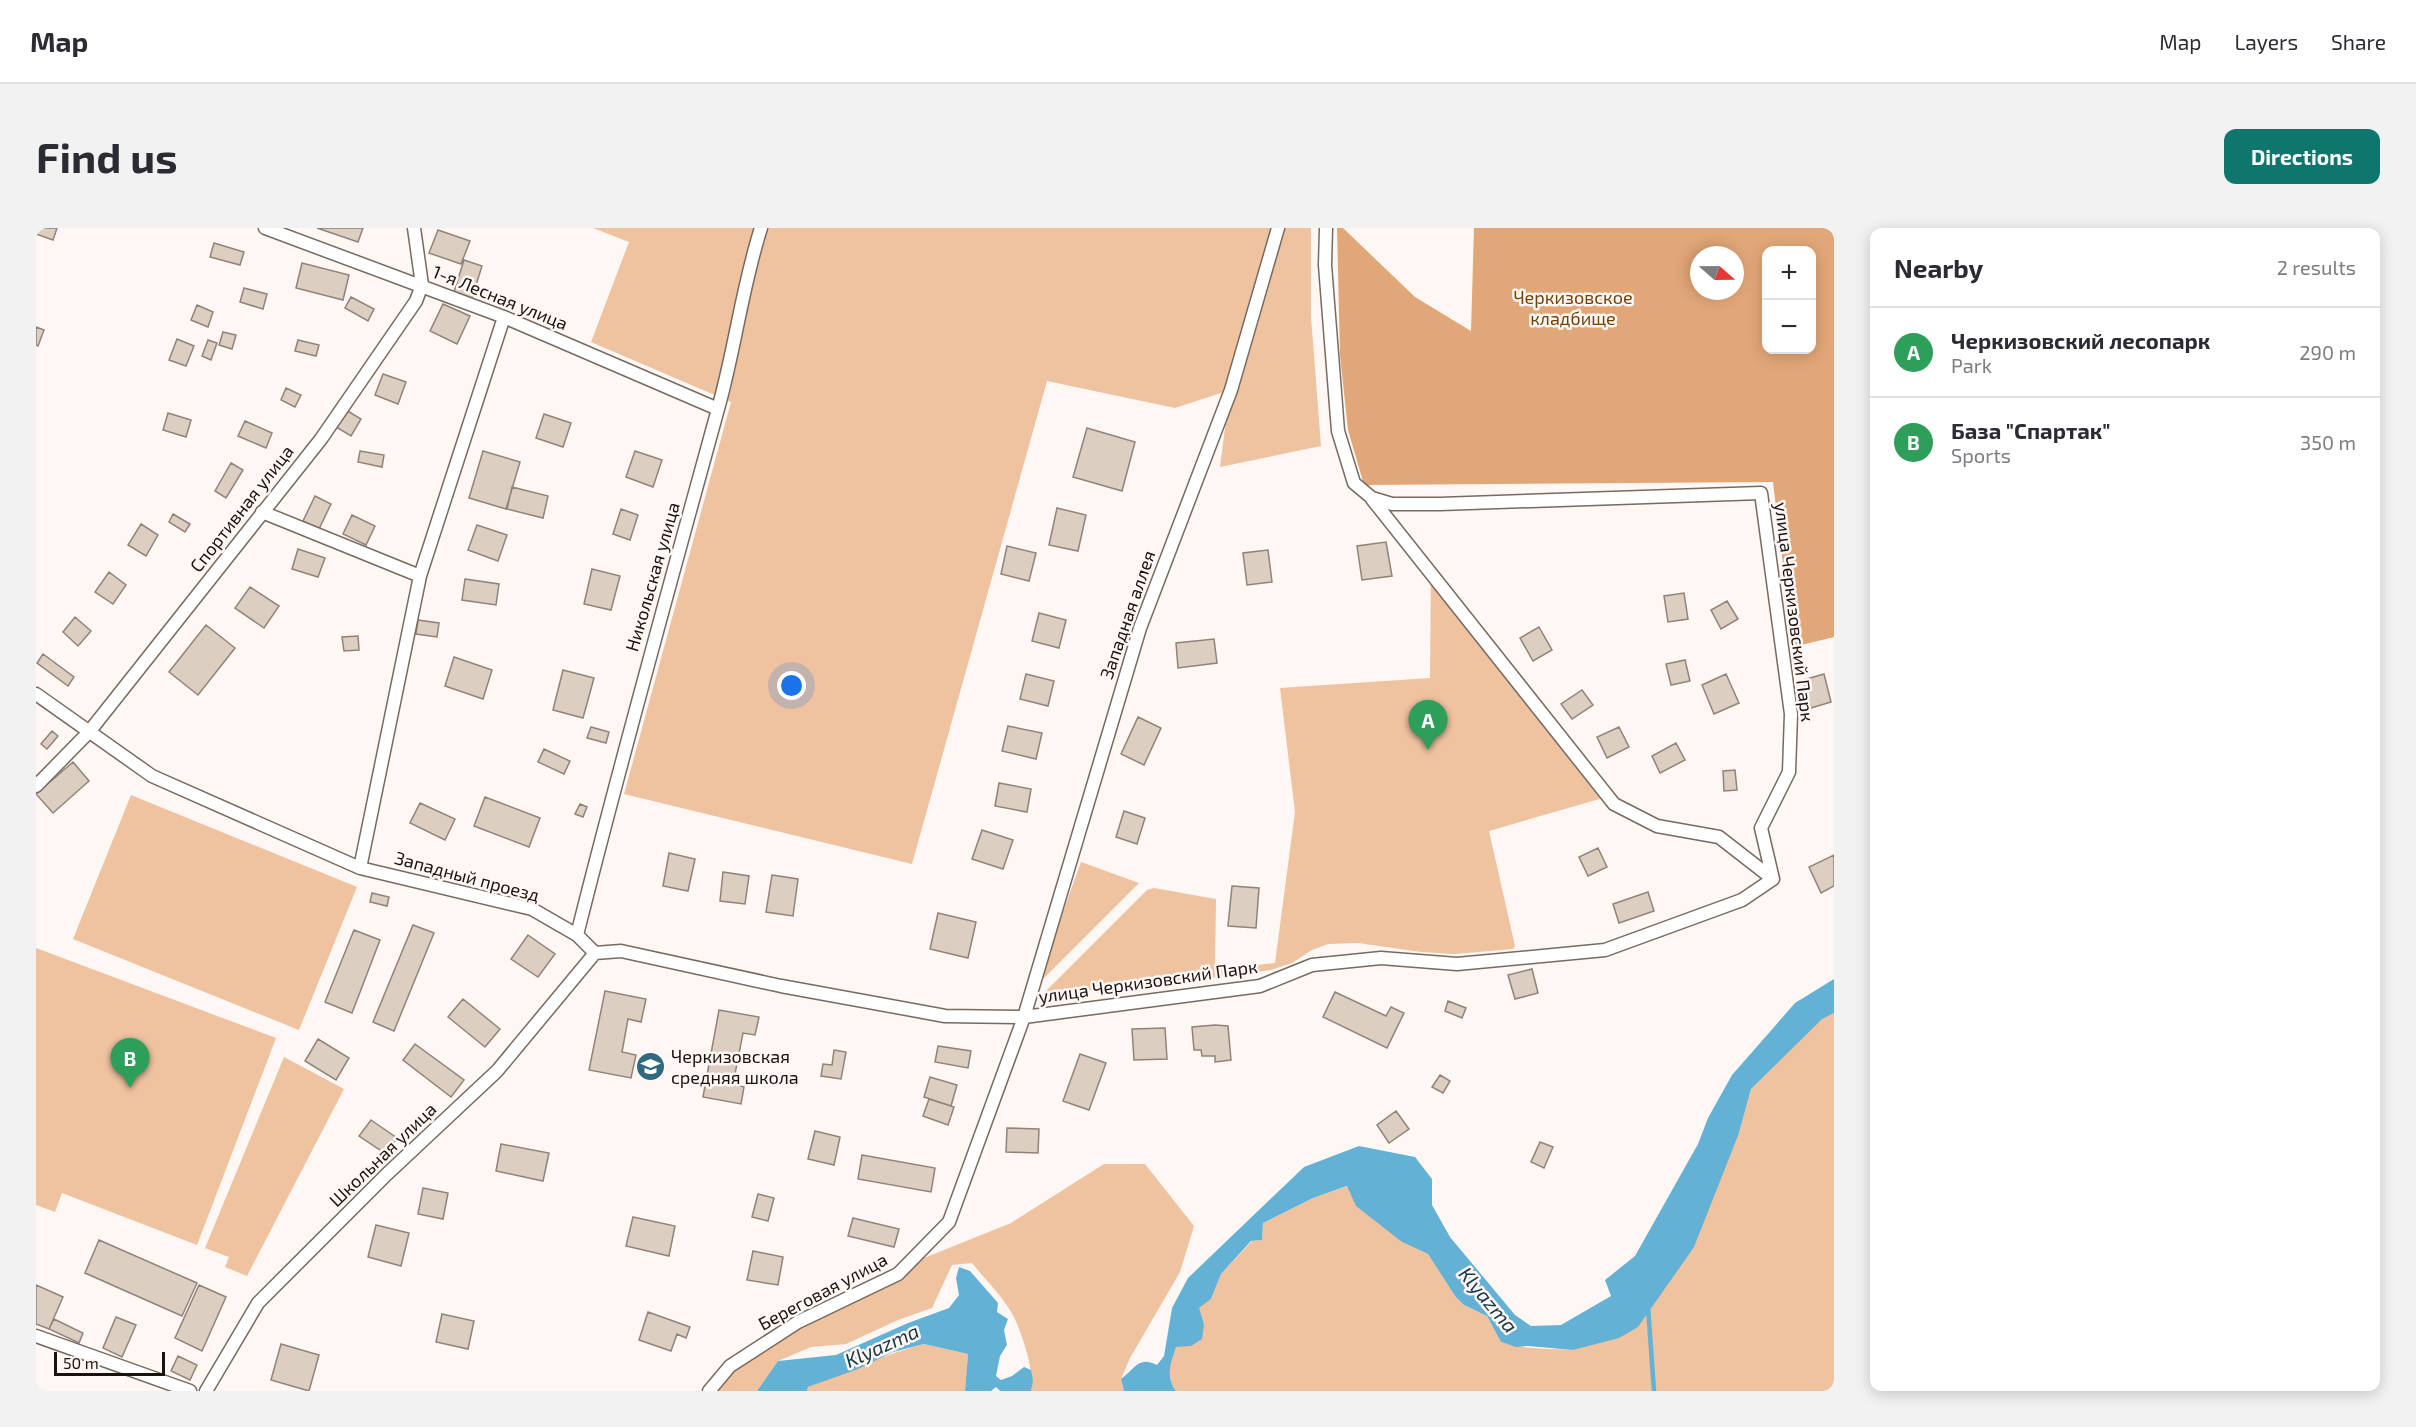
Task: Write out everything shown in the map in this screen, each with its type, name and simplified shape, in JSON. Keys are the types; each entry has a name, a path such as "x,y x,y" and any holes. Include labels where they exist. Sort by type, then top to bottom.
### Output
{"street":[{"name":"1-я Лесная улица","path":"265,228 504,317 718,409"},
{"path":"414,228 422,285"},
{"name":"Никольская улица","path":"577,935 622,754 718,409 752,257 761,228"},
{"name":"Западная аллея","path":"1024,1017 1140,628 1231,390 1278,228"},
{"path":"1326,228 1325,266 1338,430 1354,483 1372,498 1614,804 1657,826 1719,837 1773,879"},
{"name":"Спортивная улица","path":"36,786 89,732 321,439 416,302 422,285"},
{"path":"360,868 420,576 504,317"},
{"name":"улица Черкизовский Парк","path":"1024,1017 1260,986 1312,965 1381,958 1457,964 1605,950 1742,900 1773,879 1761,828 1789,772 1791,714 1761,493 1421,504 1392,504 1372,498"},
{"path":"262,512 420,576"},
{"name":"Западный проезд","path":"36,694 152,776 360,868 532,909 577,935 595,953"},
{"path":"595,953 621,951 781,986 945,1017 1024,1017"},
{"name":"Школьная улица","path":"206,1391 258,1303 387,1174 497,1071 595,953"},
{"name":"Береговая улица","path":"709,1391 730,1366 798,1322 898,1274 949,1222 1024,1017"},
{"path":"36,1336 190,1391"}],"shaded area":[{"path":"593,228 1311,228 1311,317 1321,446 1220,467 1230,390 1175,408 1047,381 912,864 624,794 731,402 591,342 629,242"},
{"path":"1431,565 1603,798 1489,831 1515,946 1513,949 1455,954 1421,952 1358,943 1328,944 1312,950 1292,963 1271,970 1167,984 1043,994 1147,890 1154,888 1216,899 1215,970 1275,963 1295,812 1280,688 1430,678"},
{"path":"131,795 357,887 299,1030 73,939"},
{"path":"1081,862 1139,883 1036,986"},
{"path":"36,948 276,1038 197,1245 62,1193 55,1212 36,1205"},
{"path":"1834,1013 1834,1391 1176,1391 1171,1380 1170,1369 1176,1346 1191,1346 1204,1324 1198,1308 1211,1299 1221,1274 1252,1241 1262,1240 1263,1223 1313,1198 1348,1186 1402,1242 1428,1254 1455,1296 1464,1305 1487,1316 1501,1342 1527,1348 1573,1350 1739,1133 1751,1089 1822,1018"},
{"path":"284,1057 344,1089 247,1276 225,1267 229,1257 205,1248"},
{"path":"1104,1164 1145,1164 1194,1226 1180,1272 1130,1358 1121,1379 1124,1391 1031,1391 1029,1361 1023,1338 1014,1318 1002,1298 972,1263 952,1265 932,1308 898,1320 846,1344 811,1347 778,1361 757,1391 710,1391 730,1366 792,1326 882,1275 1011,1223"},
{"path":"924,1344 968,1354 965,1391 807,1391 808,1387 880,1358"}],"green space":[{"name":"Черкизовское кладбище","path":"1337,228 1343,228 1415,297 1471,331 1474,228 1834,228 1834,637 1793,647 1773,482 1364,485 1348,430 1340,356"}],"water":[{"name":"Klyazma","path":"1834,979 1834,1013 1822,1019 1751,1089 1739,1133 1694,1247 1638,1327 1619,1338 1573,1350 1516,1347 1501,1342 1487,1316 1464,1305 1455,1296 1428,1254 1402,1242 1356,1206 1347,1186 1313,1198 1263,1223 1262,1240 1251,1241 1221,1274 1211,1299 1199,1308 1204,1324 1202,1339 1191,1346 1176,1347 1170,1375 1176,1391 1124,1391 1121,1379 1134,1367 1145,1362 1157,1365 1164,1356 1172,1308 1188,1278 1304,1167 1359,1146 1415,1157 1432,1179 1432,1205 1450,1237 1515,1315 1531,1326 1561,1325 1611,1296 1605,1280 1635,1256 1698,1144 1708,1118 1732,1075 1795,1003"},
{"name":"Klyazma","path":"959,1267 970,1271 998,1303 997,1312 1008,1319 1004,1330 1007,1345 1000,1356 996,1376 1001,1380 1012,1376 1024,1367 1031,1370 1033,1381 1031,1391 1000,1391 996,1387 991,1391 965,1391 968,1354 924,1344 893,1352 858,1369 808,1387 807,1391 757,1391 778,1361 836,1355 908,1323 949,1308 959,1295 956,1278"}],"building":[{"path":"36,228 57,228 53,240 36,234"},
{"path":"317,228 363,228 358,242"},
{"path":"438,230 470,241 461,264 429,253"},
{"path":"214,243 244,252 240,265 210,257"},
{"path":"464,260 482,266 471,301 453,295"},
{"path":"302,263 349,275 343,300 296,288"},
{"path":"244,288 267,294 263,309 240,302"},
{"path":"351,297 374,309 368,321 345,308"},
{"path":"443,304 470,316 457,344 430,331"},
{"path":"197,305 213,312 208,327 191,320"},
{"path":"36,327 44,330 38,346 36,345"},
{"path":"223,332 236,335 232,349 219,345"},
{"path":"177,339 194,346 186,366 169,360"},
{"path":"208,340 217,343 211,360 202,356"},
{"path":"298,340 319,345 316,356 295,351"},
{"path":"383,374 406,382 398,404 375,395"},
{"path":"286,388 301,395 295,407 281,400"},
{"path":"346,410 361,419 351,436 336,427"},
{"path":"168,413 191,420 186,437 163,430"},
{"path":"544,414 571,423 563,447 536,438"},
{"path":"245,421 272,433 266,448 238,436"},
{"path":"1087,428 1135,442 1122,491 1073,477"},
{"path":"360,451 384,455 382,467 358,462"},
{"path":"483,451 520,462 506,509 469,498"},
{"path":"635,451 662,460 653,487 626,477"},
{"path":"231,463 243,470 226,498 215,491"},
{"path":"512,487 548,496 543,518 507,509"},
{"path":"315,496 331,504 319,529 303,521"},
{"path":"1057,508 1086,515 1078,551 1049,545"},
{"path":"621,509 638,515 630,540 613,534"},
{"path":"173,514 190,524 185,532 169,522"},
{"path":"352,515 375,526 366,545 343,534"},
{"path":"141,524 158,535 146,556 128,545"},
{"path":"477,525 507,535 498,561 468,550"},
{"path":"1386,542 1392,576 1362,580 1357,546"},
{"path":"1007,546 1036,553 1029,581 1001,574"},
{"path":"298,549 325,558 318,577 292,569"},
{"path":"1268,550 1272,582 1247,585 1243,553"},
{"path":"592,569 620,576 611,610 584,604"},
{"path":"109,572 126,585 113,604 95,592"},
{"path":"465,579 499,584 496,605 462,600"},
{"path":"250,587 279,606 264,628 235,608"},
{"path":"1684,593 1688,619 1668,622 1664,596"},
{"path":"1727,601 1738,619 1721,629 1711,610"},
{"path":"1039,613 1066,620 1059,648 1032,641"},
{"path":"75,617 91,631 78,646 63,632"},
{"path":"418,620 439,623 437,637 416,634"},
{"path":"206,625 235,648 198,695 169,672"},
{"path":"1539,627 1552,650 1533,661 1520,638"},
{"path":"358,636 359,650 344,651 342,637"},
{"path":"1214,639 1217,663 1178,668 1176,643"},
{"path":"43,654 74,677 68,686 37,663"},
{"path":"454,657 492,670 483,699 445,686"},
{"path":"1685,660 1690,681 1671,685 1666,664"},
{"path":"563,670 594,678 583,718 553,710"},
{"path":"1026,674 1054,681 1048,706 1020,699"},
{"path":"1726,674 1739,703 1714,714 1702,685"},
{"path":"1824,674 1831,702 1811,708 1803,680"},
{"path":"1582,690 1593,705 1572,719 1561,704"},
{"path":"1138,717 1161,728 1144,765 1121,754"},
{"path":"1008,726 1042,733 1036,759 1002,751"},
{"path":"591,727 609,732 606,743 587,738"},
{"path":"1619,727 1629,747 1607,758 1597,737"},
{"path":"52,731 58,736 47,749 41,744"},
{"path":"1676,743 1685,760 1660,773 1652,756"},
{"path":"544,749 570,761 564,774 538,762"},
{"path":"73,762 89,781 53,813 36,794"},
{"path":"1735,770 1737,790 1724,791 1723,771"},
{"path":"999,783 1031,789 1027,812 995,806"},
{"path":"485,797 540,818 529,847 474,826"},
{"path":"420,803 455,819 445,840 410,823"},
{"path":"580,804 587,807 583,817 575,814"},
{"path":"1124,811 1145,818 1137,844 1116,837"},
{"path":"982,830 1013,840 1003,869 972,859"},
{"path":"1598,848 1607,867 1588,876 1579,857"},
{"path":"669,853 695,859 688,891 663,886"},
{"path":"1834,855 1834,886 1821,893 1809,867"},
{"path":"723,872 749,876 745,904 720,901"},
{"path":"772,875 798,879 793,916 766,912"},
{"path":"1232,886 1259,888 1256,928 1228,926"},
{"path":"1648,892 1654,911 1619,923 1613,904"},
{"path":"372,893 389,897 387,906 370,902"},
{"path":"938,913 976,922 968,958 930,949"},
{"path":"413,925 434,933 394,1031 373,1022"},
{"path":"354,930 380,940 352,1013 325,1002"},
{"path":"528,935 555,954 538,977 511,959"},
{"path":"1532,969 1538,993 1515,999 1508,975"},
{"path":"605,991 646,999 641,1022 628,1019 622,1052 636,1055 631,1078 589,1070"},
{"path":"1335,992 1386,1016 1391,1007 1404,1013 1387,1048 1323,1017"},
{"path":"463,999 500,1029 485,1047 448,1017"},
{"path":"1448,1001 1466,1008 1462,1018 1445,1011"},
{"path":"719,1010 759,1017 755,1035 743,1033 733,1084 744,1087 741,1104 703,1097"},
{"path":"1228,1026 1231,1060 1215,1062 1215,1056 1202,1056 1201,1050 1194,1050 1192,1027"},
{"path":"1165,1028 1167,1059 1134,1060 1132,1029"},
{"path":"318,1039 349,1058 336,1080 305,1061"},
{"path":"415,1044 464,1080 451,1097 403,1060"},
{"path":"938,1046 971,1051 968,1068 935,1062"},
{"path":"834,1050 846,1052 841,1079 821,1076 823,1064 832,1065"},
{"path":"1080,1054 1106,1063 1089,1110 1063,1101"},
{"path":"1440,1075 1450,1081 1443,1093 1432,1087"},
{"path":"930,1077 957,1085 951,1106 924,1097"},
{"path":"929,1099 954,1107 948,1125 923,1116"},
{"path":"1396,1111 1409,1129 1389,1143 1377,1125"},
{"path":"371,1120 397,1138 386,1154 359,1136"},
{"path":"1007,1128 1039,1129 1038,1153 1006,1152"},
{"path":"815,1131 840,1137 834,1165 808,1159"},
{"path":"1540,1142 1553,1147 1544,1168 1531,1162"},
{"path":"501,1144 549,1153 543,1181 496,1171"},
{"path":"862,1155 935,1168 931,1192 858,1179"},
{"path":"423,1188 448,1193 443,1219 418,1214"},
{"path":"758,1194 774,1198 768,1221 752,1217"},
{"path":"633,1217 675,1226 669,1256 626,1246"},
{"path":"853,1218 899,1229 894,1247 848,1236"},
{"path":"376,1225 409,1233 401,1266 368,1257"},
{"path":"99,1240 197,1283 182,1316 85,1273"},
{"path":"753,1251 783,1257 778,1285 747,1280"},
{"path":"36,1285 63,1297 49,1329 36,1324"},
{"path":"199,1285 226,1297 202,1351 175,1338"},
{"path":"648,1312 690,1327 686,1338 677,1334 671,1351 639,1340"},
{"path":"442,1314 474,1321 468,1349 436,1342"},
{"path":"116,1317 136,1325 122,1357 103,1348"},
{"path":"54,1319 83,1333 79,1343 49,1329"},
{"path":"281,1344 319,1355 309,1391 271,1380"},
{"path":"178,1356 197,1365 190,1380 171,1371"}],"waterway":[{"path":"1648,1307 1654,1391"}],"place":[{"name":"Черкизовский лесопарк","path":"1428,750"},
{"name":"Черкизовская средняя школа","path":"650,1067"},
{"name":"База \"Спартак\"","path":"130,1088"}]}
